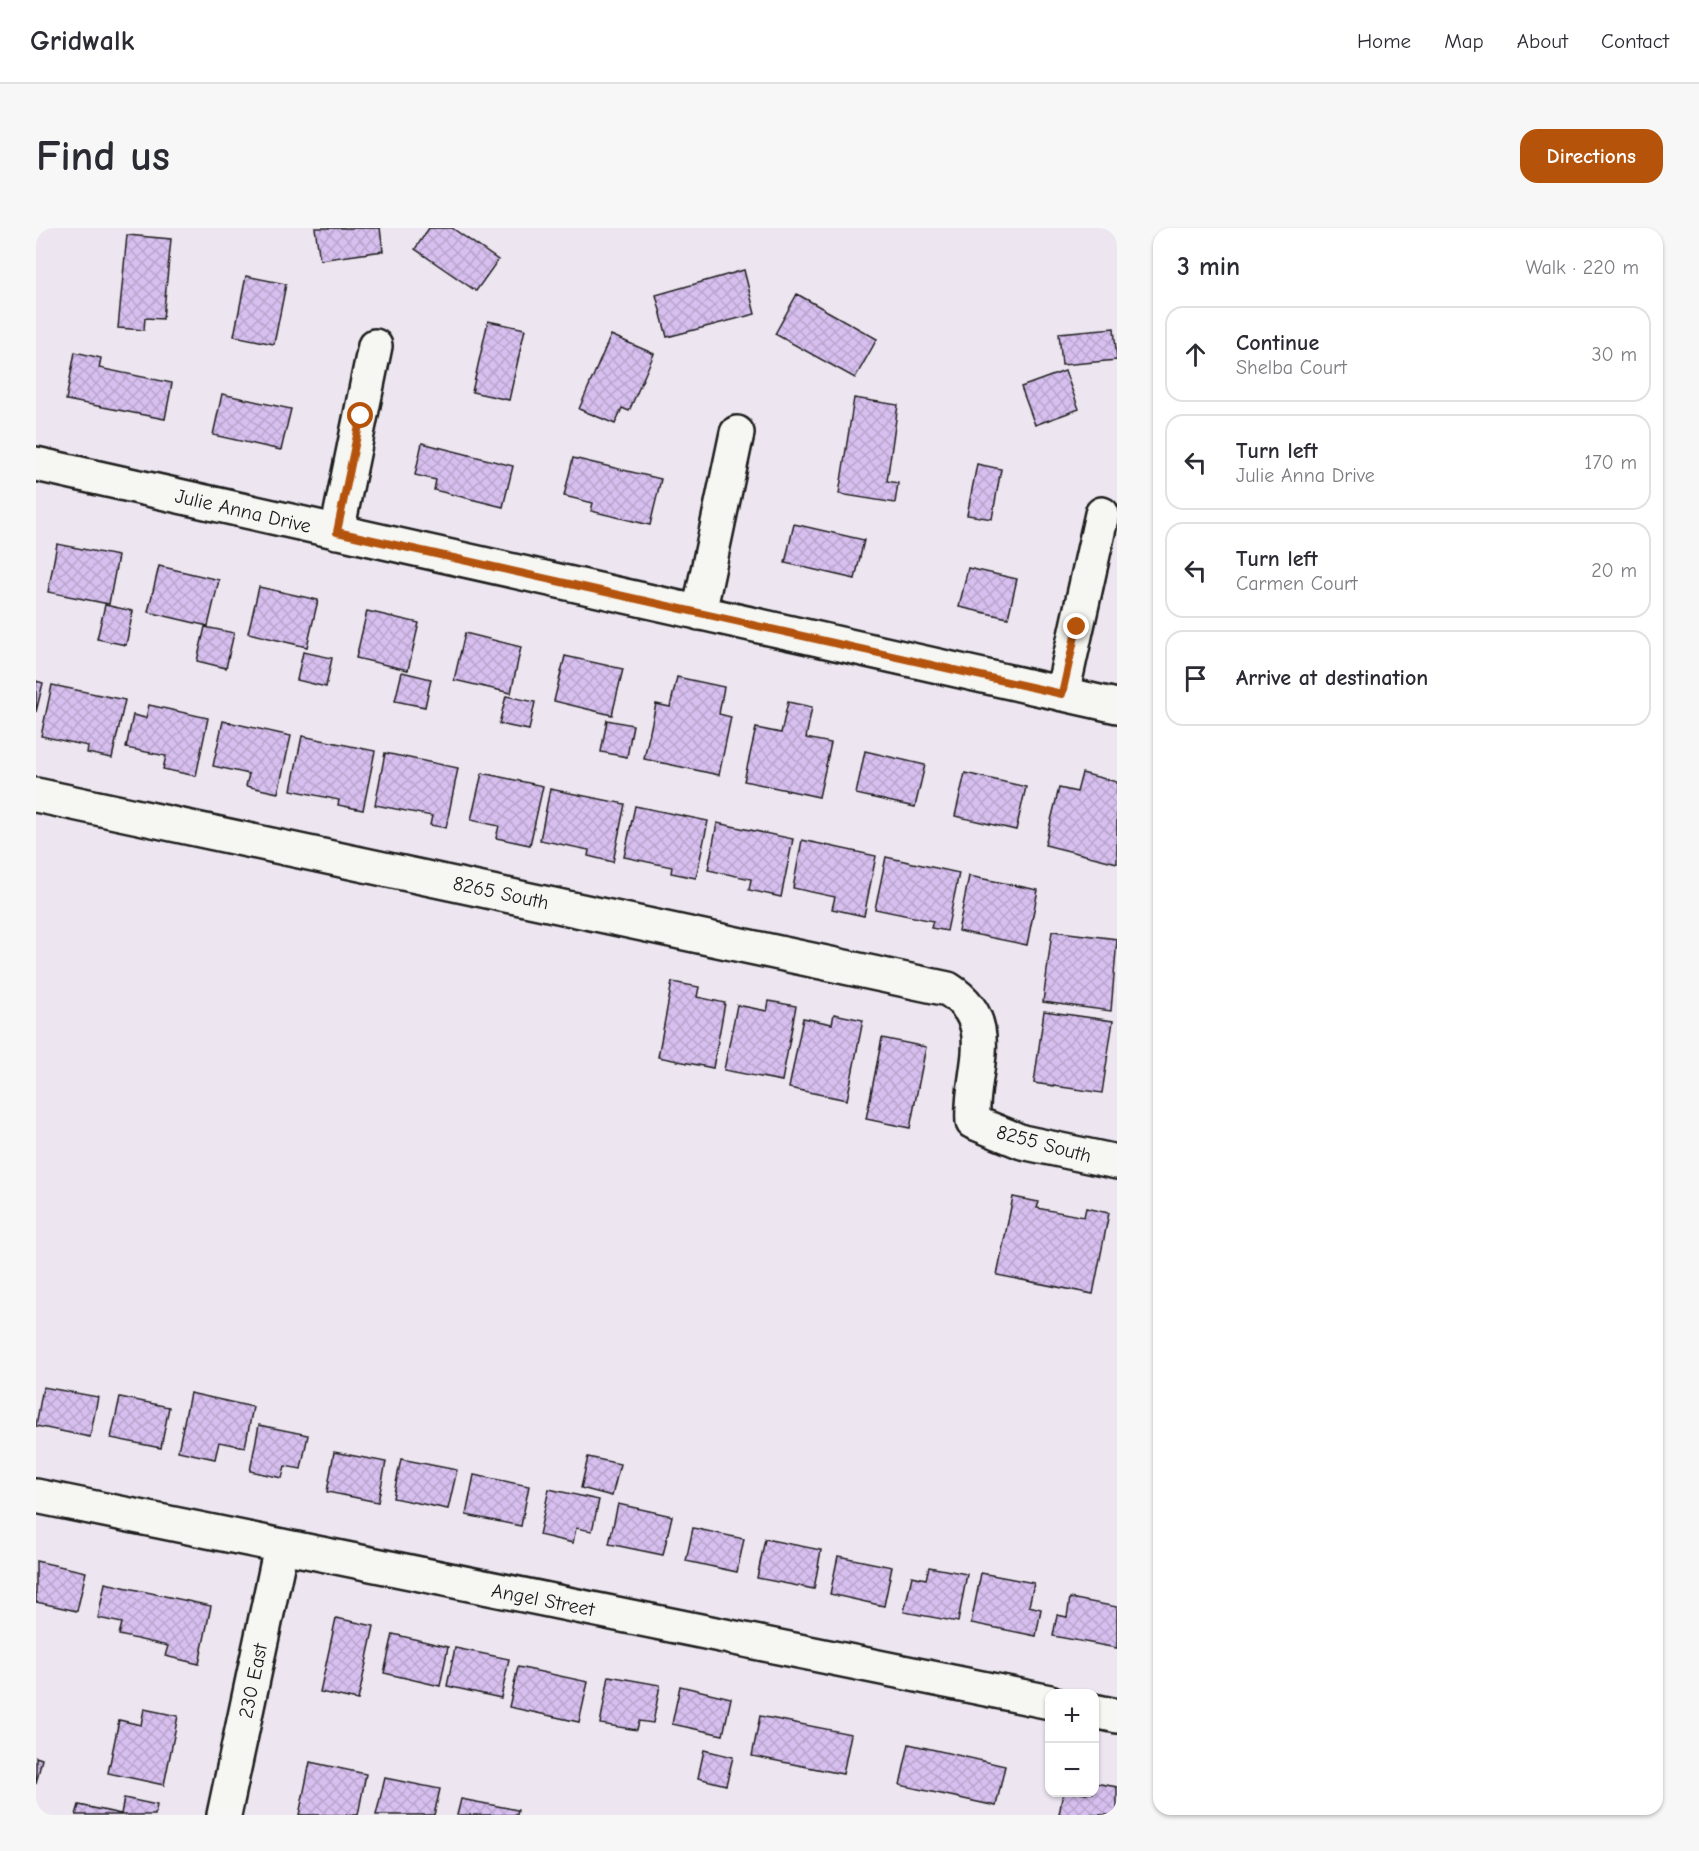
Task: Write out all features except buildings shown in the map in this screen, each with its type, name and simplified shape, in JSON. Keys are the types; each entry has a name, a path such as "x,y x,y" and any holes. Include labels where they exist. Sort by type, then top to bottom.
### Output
{"street":[{"path":"337,532 375,346"},
{"path":"699,613 737,433"},
{"name":"Julie Anna Drive","path":"36,464 1117,706"},
{"path":"1062,694 1102,514"},
{"name":"8265 South","path":"36,795 931,984 963,999 974,1013 980,1030 981,1047 972,1107 973,1122"},
{"name":"8255 South","path":"973,1122 1022,1142 1117,1162"},
{"name":"Angel Street","path":"36,1496 1045,1701"},
{"name":"230 East","path":"224,1815 281,1547"},
{"path":"1099,1712 1117,1716"}],"route":[{"path":"361,416 337,532 1062,694 1077,627"}]}
